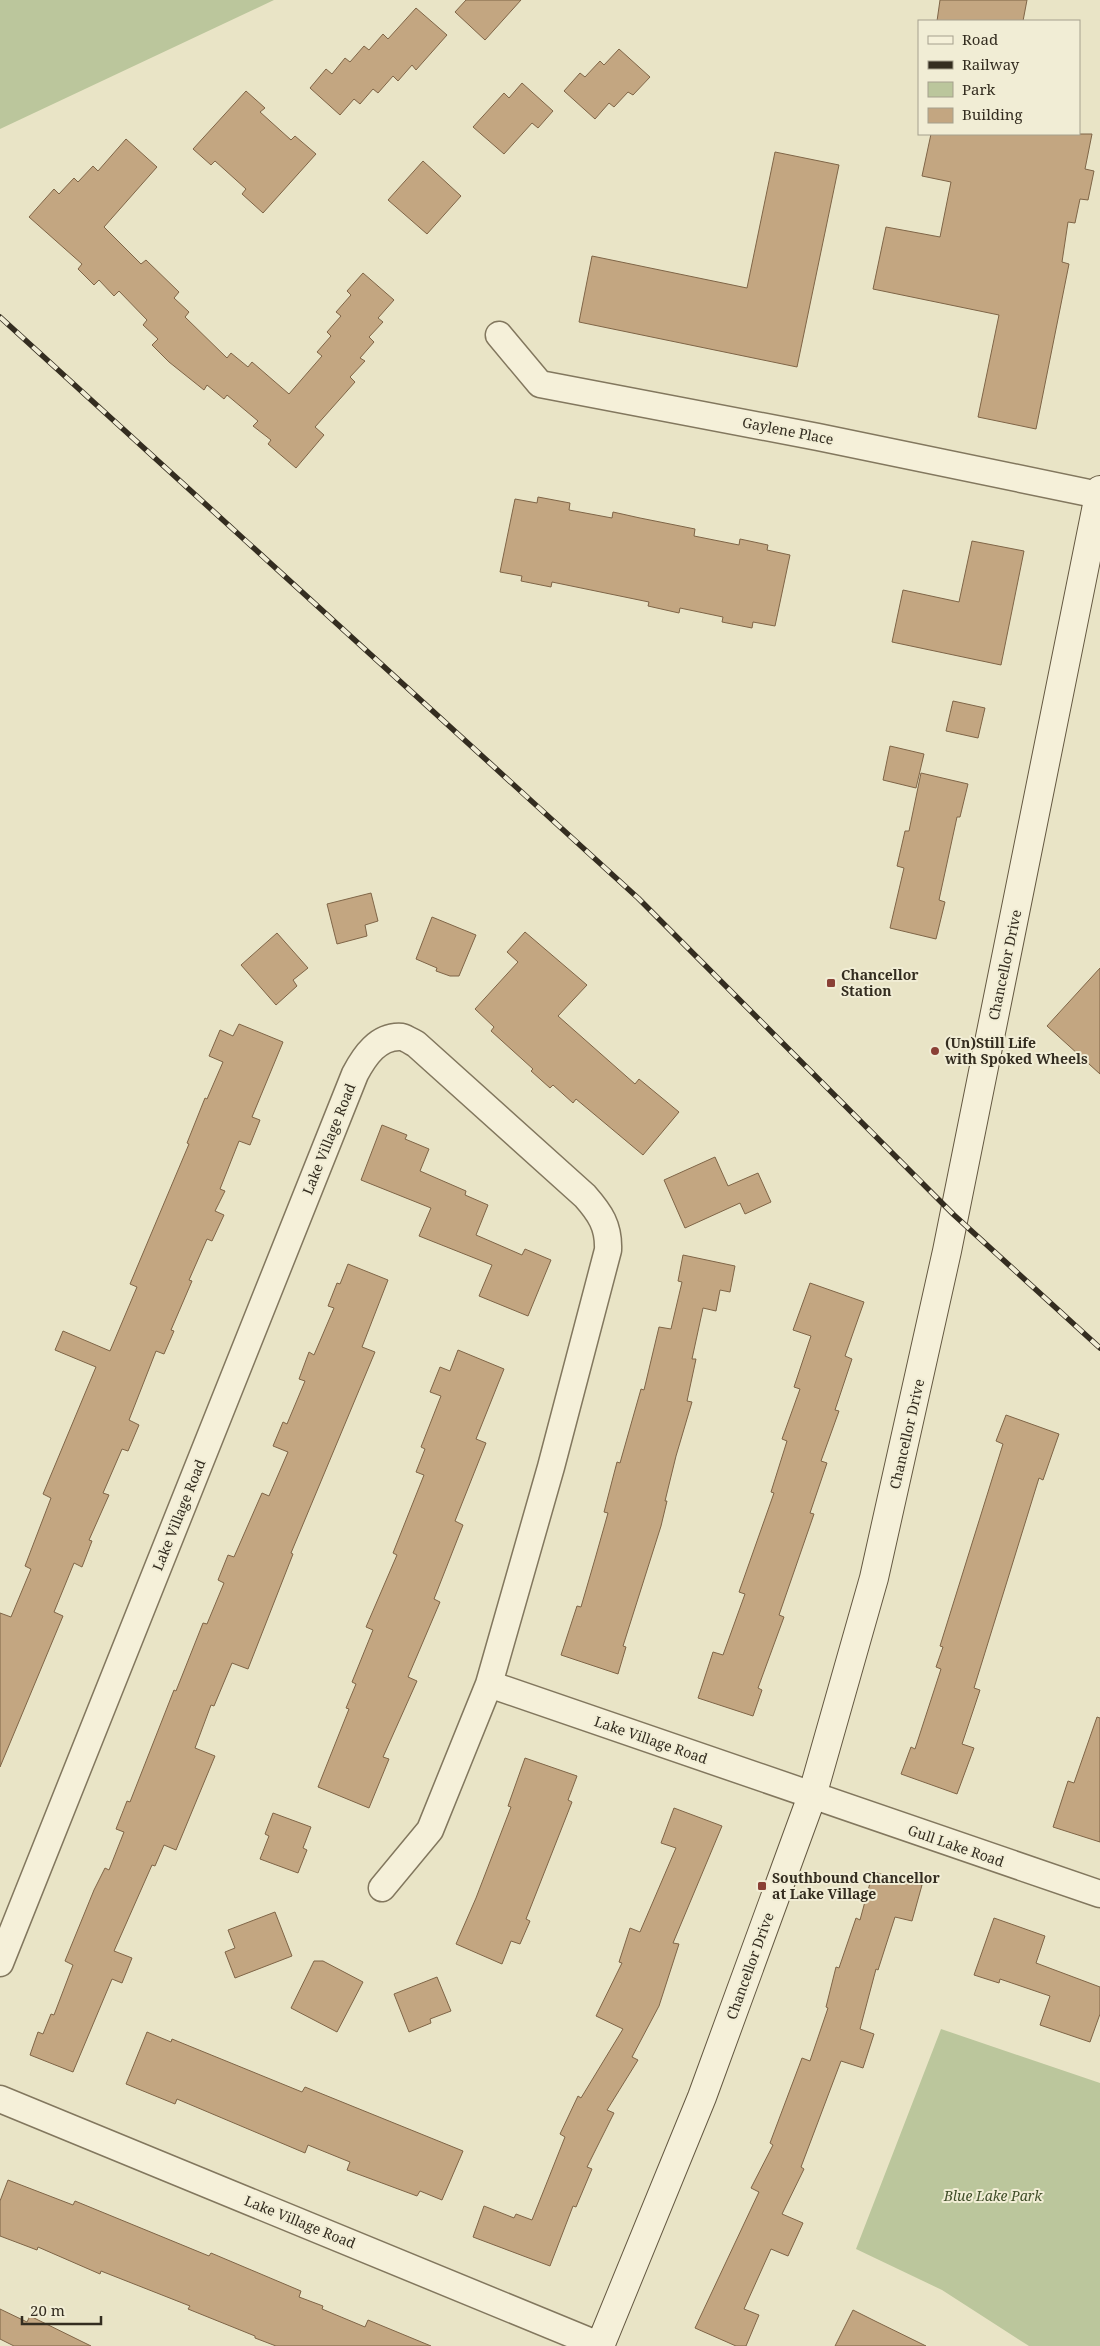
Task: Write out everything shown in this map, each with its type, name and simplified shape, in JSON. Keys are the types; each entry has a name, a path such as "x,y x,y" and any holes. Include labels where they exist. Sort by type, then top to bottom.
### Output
{"street":[{"name":"Gaylene Place","path":"499,335 540,384 1100,493"},
{"name":"Chancellor Drive","path":"600,2346 702,2097 812,1796 874,1578 935,1307 1054,728 1100,493"},
{"name":"Lake Village Road","path":"0,1963 355,1074 368,1051 386,1040 402,1037 416,1044 585,1196 604,1221 608,1237 608,1250 552,1467 489,1684 430,1830 382,1888"},
{"name":"Lake Village Road","path":"489,1684 812,1796"},
{"name":"Gull Lake Road","path":"812,1796 1100,1894"},
{"name":"Lake Village Road","path":"0,2099 600,2346"}],"green space":[{"path":"0,0 274,0 0,129"},
{"name":"Blue Lake Park","path":"941,2029 1100,2083 1100,2346 1029,2346 942,2290 856,2249"}],"building":[{"path":"466,0 521,0 485,40 455,12"},
{"path":"940,0 1027,0 1023,20 937,20"},
{"path":"416,8 447,35 416,70 412,65 398,81 393,76 378,93 373,89 360,104 354,99 340,115 310,88 326,69 332,74 345,58 350,62 364,46 369,50 383,34 388,39"},
{"path":"619,49 650,77 633,95 628,92 614,107 609,103 595,119 564,91 580,73 585,77 600,61 604,65"},
{"path":"522,83 553,111 538,128 532,123 504,154 473,127 504,93 509,98"},
{"path":"246,91 265,108 260,112 291,140 295,136 316,154 263,213 242,194 246,189 215,161 211,165 193,149"},
{"path":"1092,134 1085,169 1094,171 1088,200 1080,199 1075,223 1068,222 1062,262 1069,264 1036,429 978,417 999,315 873,289 886,227 940,237 951,182 922,176 931,135"},
{"path":"126,139 157,167 104,227 141,264 146,260 179,292 174,298 189,312 185,317 227,358 231,353 248,367 252,362 289,394 322,356 317,352 331,336 327,332 341,316 336,312 351,295 347,291 363,273 394,300 378,318 383,322 369,337 374,342 360,358 365,361 350,377 355,382 315,427 324,435 296,468 268,444 271,440 253,426 258,421 227,395 224,399 207,385 204,390 169,362 152,345 158,339 143,325 147,320 119,291 114,296 99,280 94,285 78,269 82,264 29,217 54,189 59,194 74,178 78,182 93,166 98,171"},
{"path":"775,152 839,165 797,367 579,322 592,256 747,288"},
{"path":"423,161 461,196 427,234 388,200"},
{"path":"538,497 570,503 569,510 612,518 613,512 695,529 694,536 739,545 740,539 768,545 767,550 790,555 775,626 753,622 752,628 722,622 723,617 680,608 679,613 648,606 649,602 552,582 551,587 521,581 522,576 500,572 515,499 537,503"},
{"path":"972,541 1024,551 1001,665 892,642 903,590 959,602"},
{"path":"953,701 985,708 978,738 946,731"},
{"path":"890,746 924,754 916,788 883,780"},
{"path":"921,773 968,784 960,817 957,817 939,900 945,902 936,939 890,928 904,868 897,866 905,831 909,831"},
{"path":"371,893 378,921 365,925 367,936 337,944 327,904"},
{"path":"432,917 476,935 459,976 450,976 436,971 437,968 416,959"},
{"path":"525,932 587,985 558,1016 635,1084 639,1079 679,1112 643,1155 576,1099 573,1103 553,1085 550,1088 531,1071 533,1069 491,1031 494,1027 475,1009 518,962 507,952"},
{"path":"277,933 308,968 293,980 297,986 276,1005 241,965"},
{"path":"1100,968 1100,1074 1047,1026"},
{"path":"239,1024 283,1042 252,1117 260,1120 250,1145 239,1141 220,1189 225,1191 215,1211 224,1215 212,1241 207,1239 189,1280 192,1281 171,1330 174,1331 164,1354 156,1351 129,1420 139,1425 128,1451 122,1449 103,1493 109,1495 89,1540 92,1541 82,1567 74,1563 54,1612 63,1616 0,1767 0,1613 11,1617 31,1569 25,1566 51,1498 43,1494 96,1367 55,1350 63,1331 110,1351 137,1287 130,1284 189,1144 187,1143 205,1098 207,1099 223,1062 209,1056 220,1030 233,1036"},
{"path":"382,1125 407,1135 405,1139 429,1149 420,1171 466,1191 465,1195 488,1205 476,1235 522,1255 525,1249 551,1260 528,1316 479,1296 492,1265 419,1236 431,1208 361,1180"},
{"path":"715,1157 728,1186 758,1173 771,1202 745,1214 740,1203 685,1228 664,1180"},
{"path":"683,1255 735,1266 730,1292 720,1290 716,1311 703,1308 692,1359 696,1359 687,1401 692,1402 676,1456 661,1526 623,1646 626,1647 618,1674 561,1655 577,1606 581,1607 608,1513 604,1512 617,1462 620,1463 641,1389 644,1390 659,1327 671,1329 682,1282 678,1281"},
{"path":"348,1264 388,1280 362,1347 375,1352 291,1553 293,1554 248,1669 232,1663 214,1706 211,1705 195,1748 215,1756 176,1850 164,1845 155,1866 152,1865 114,1951 132,1958 122,1983 112,1979 73,2072 30,2055 38,2032 43,2034 51,2014 54,2015 73,1965 65,1961 94,1890 105,1868 109,1870 124,1832 116,1829 127,1801 130,1802 174,1690 176,1691 203,1623 207,1624 224,1583 218,1580 228,1555 234,1557 262,1493 269,1496 288,1452 273,1446 283,1422 287,1424 305,1381 299,1379 309,1352 314,1355 334,1308 328,1306 337,1283 340,1284"},
{"path":"810,1283 864,1302 845,1356 852,1359 835,1410 839,1411 821,1461 827,1463 810,1513 814,1514 779,1615 784,1617 758,1688 762,1690 753,1716 698,1698 713,1652 723,1655 745,1594 739,1592 774,1493 771,1492 787,1441 782,1439 800,1389 794,1387 811,1336 793,1330"},
{"path":"458,1350 504,1369 476,1439 486,1443 455,1521 463,1525 434,1599 440,1602 408,1677 417,1681 383,1757 389,1759 369,1808 318,1787 349,1709 346,1708 356,1684 352,1682 373,1630 366,1627 397,1555 393,1553 424,1475 416,1472 425,1449 421,1447 441,1396 430,1392 440,1367 450,1371"},
{"path":"1006,1415 1059,1434 1043,1480 1039,1478 974,1688 980,1690 962,1744 974,1748 957,1794 901,1774 911,1747 915,1749 941,1669 936,1667 943,1647 940,1646 1003,1444 996,1441"},
{"path":"1097,1717 1100,1718 1100,1842 1053,1827 1068,1781 1074,1783"},
{"path":"525,1758 577,1776 568,1800 572,1802 526,1919 530,1921 520,1944 511,1941 502,1964 456,1944 511,1807 508,1806"},
{"path":"674,1808 722,1826 673,1943 679,1944 659,2006 632,2057 638,2060 607,2110 614,2113 587,2167 592,2169 576,2207 573,2206 550,2266 473,2237 484,2206 514,2218 516,2214 532,2220 565,2137 560,2134 578,2096 581,2098 623,2029 596,2016 622,1963 619,1962 630,1928 640,1932 676,1848 661,1843"},
{"path":"273,1813 311,1827 303,1848 307,1850 298,1873 260,1859 269,1836 265,1834"},
{"path":"873,1872 922,1885 912,1921 895,1917 878,1970 876,1969 860,2029 874,2034 863,2068 841,2061 801,2167 804,2169 782,2214 803,2223 788,2256 771,2249 744,2309 759,2315 746,2346 736,2346 695,2328 759,2192 751,2188 773,2145 770,2143 802,2058 810,2061 828,2008 826,2007 836,1967 839,1968 856,1918 860,1920"},
{"path":"275,1912 292,1956 235,1978 225,1952 235,1948 228,1930"},
{"path":"994,1918 1045,1936 1036,1963 1100,1987 1100,2014 1090,2042 1040,2025 1050,1996 1000,1979 999,1983 974,1975"},
{"path":"314,1961 323,1961 363,1982 337,2032 291,2008"},
{"path":"437,1977 451,2011 430,2019 431,2023 409,2032 394,1994"},
{"path":"147,2032 171,2042 172,2039 302,2092 305,2087 463,2151 442,2200 420,2191 417,2196 347,2170 350,2162 308,2145 305,2153 177,2099 175,2104 126,2084"},
{"path":"8,2180 73,2205 75,2201 209,2256 211,2253 301,2291 299,2297 323,2306 322,2309 365,2327 368,2320 431,2346 276,2346 255,2338 255,2336 188,2309 190,2306 101,2271 100,2274 38,2247 37,2250 0,2236 0,2201"},
{"path":"0,2309 27,2322 30,2316 91,2346 14,2346 0,2339"},
{"path":"853,2310 877,2322 926,2346 835,2346"}],"railway":[{"path":"0,317 638,898 954,1215 1100,1348"}],"place":[{"name":"Chancellor Station","path":"831,983"},
{"name":"(Un)Still Life with Spoked Wheels","path":"935,1051"},
{"name":"Southbound Chancellor at Lake Village","path":"762,1886"}]}
